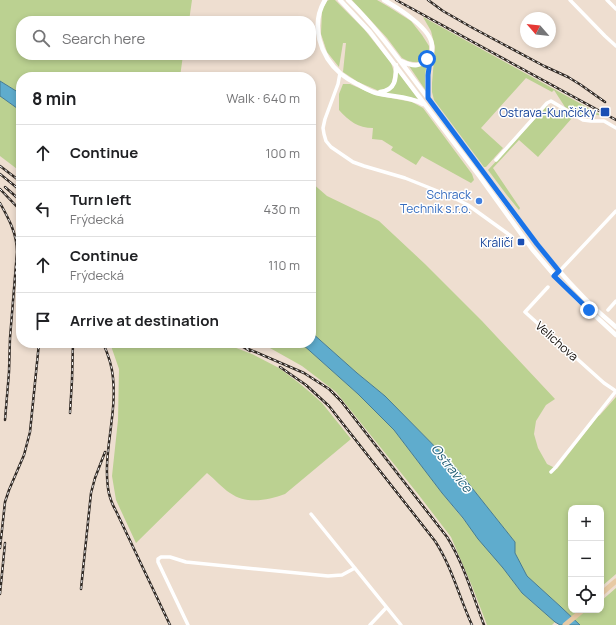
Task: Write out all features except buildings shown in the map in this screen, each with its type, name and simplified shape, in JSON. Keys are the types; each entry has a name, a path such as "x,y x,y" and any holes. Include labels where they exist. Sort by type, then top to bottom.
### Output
{"main road":[{"path":"325,0 319,16 319,40 327,58 340,73 376,93 408,98 425,105"},
{"path":"340,0 370,32 396,65 480,177 524,239 554,276 616,335"},
{"path":"384,0 407,15 425,31 432,43 428,75 428,98"},
{"path":"350,2 374,28 400,60 537,244 559,271 589,303 616,326"},
{"path":"400,60 410,65 418,65 424,62 431,54"},
{"path":"376,93 386,91 393,86 396,65"},
{"path":"604,592 616,582"},
{"path":"565,625 579,613"}],"street":[{"path":"570,0 616,46"},
{"path":"607,0 616,9"},
{"path":"612,42 616,38"},
{"path":"340,73 338,84 323,128 329,146 347,158 364,166 405,178 468,205 511,236 511,240"},
{"path":"496,160 550,101 583,120 604,121 616,128"},
{"path":"554,276 616,211"},
{"name":"Velichova","path":"548,287 525,312 604,383 616,391"},
{"path":"608,310 616,301"},
{"path":"551,472 616,391"},
{"path":"311,514 401,625"},
{"path":"188,625 158,562 158,558 161,556 186,562 328,576 342,575 355,568"},
{"path":"370,625 386,608"}],"green space":[{"path":"0,0 192,0 190,16 16,16 16,60 182,60 181,72 16,72 16,91 0,81"},
{"path":"329,0 335,0 364,29 391,63 394,72 392,82 389,87 379,91 358,82 343,72 346,43 343,43 339,67 327,52 321,34 322,10"},
{"path":"352,0 377,0 411,21 429,46 429,52 424,59 418,62 413,62 402,58 387,38"},
{"path":"423,17 603,116 592,114 581,115 565,107 554,90 552,92 526,78 481,128 503,148 486,167 484,167 434,100 432,83 435,47 431,31"},
{"path":"428,61 425,79 426,91 409,66 415,67 424,65"},
{"path":"398,72 418,99 386,93 395,85"},
{"path":"343,84 350,84 375,95 412,102 423,108 472,174 474,180 471,183 422,156 416,165 391,150 393,147 382,140 372,139 373,128 363,127 354,123 339,110 339,94"},
{"path":"0,96 16,107 16,168 0,156"},
{"path":"547,106 572,118 538,157 519,140 493,168 520,208 519,210 488,170"},
{"path":"316,186 327,196 379,221 482,321 555,399 546,405 536,421 534,434 538,448 547,464 557,469 598,416 616,397 616,574 604,584 604,505 568,505 568,613 604,613 604,598 616,588 616,625 580,625 527,576 515,553 515,542 457,469 385,396 316,336"},
{"path":"112,348 236,348 252,354 279,368 299,383 322,403 351,439 285,494 272,498 250,500 237,497 227,491 207,473 136,543 116,500 112,476 118,420 119,369"},
{"path":"270,348 307,348 358,394 394,430 522,593 555,622 552,625 487,625 451,537 336,392 302,366"}],"water":[{"path":"0,81 16,91 16,107 0,96"},
{"name":"Ostravice","path":"316,336 385,396 457,469 515,542 515,553 527,576 580,625 560,625 522,593 478,539 394,430 358,394 307,348 316,348"}],"railway":[{"path":"396,0 616,120"},
{"path":"428,0 443,11 471,27 544,66 568,77 605,102"},
{"path":"0,166 16,178"},
{"path":"0,174 16,187"},
{"path":"5,187 16,197"},
{"path":"0,189 16,206"},
{"path":"0,203 16,239"},
{"path":"5,420 16,264"},
{"path":"0,548 5,502 24,455 30,432 38,348"},
{"path":"70,413 73,348"},
{"path":"105,348 112,369 114,392 107,461 109,494 113,506 170,625"},
{"path":"245,348 250,351"},
{"path":"246,348 304,373 329,389 341,401 447,537 463,568 484,625"},
{"path":"280,367 306,385 329,406 435,541 451,572 472,625"},
{"path":"81,589 91,493 105,452"},
{"path":"0,594 5,543"}],"place":[{"name":"Ostrava-Kunčičky","path":"605,112"},
{"name":"Schrack Technik s.r.o.","path":"479,201"},
{"name":"Králičí","path":"521,242"}],"route":[{"path":"427,59 431,54 428,75 428,98 537,244 559,271 554,276 589,310"}]}
